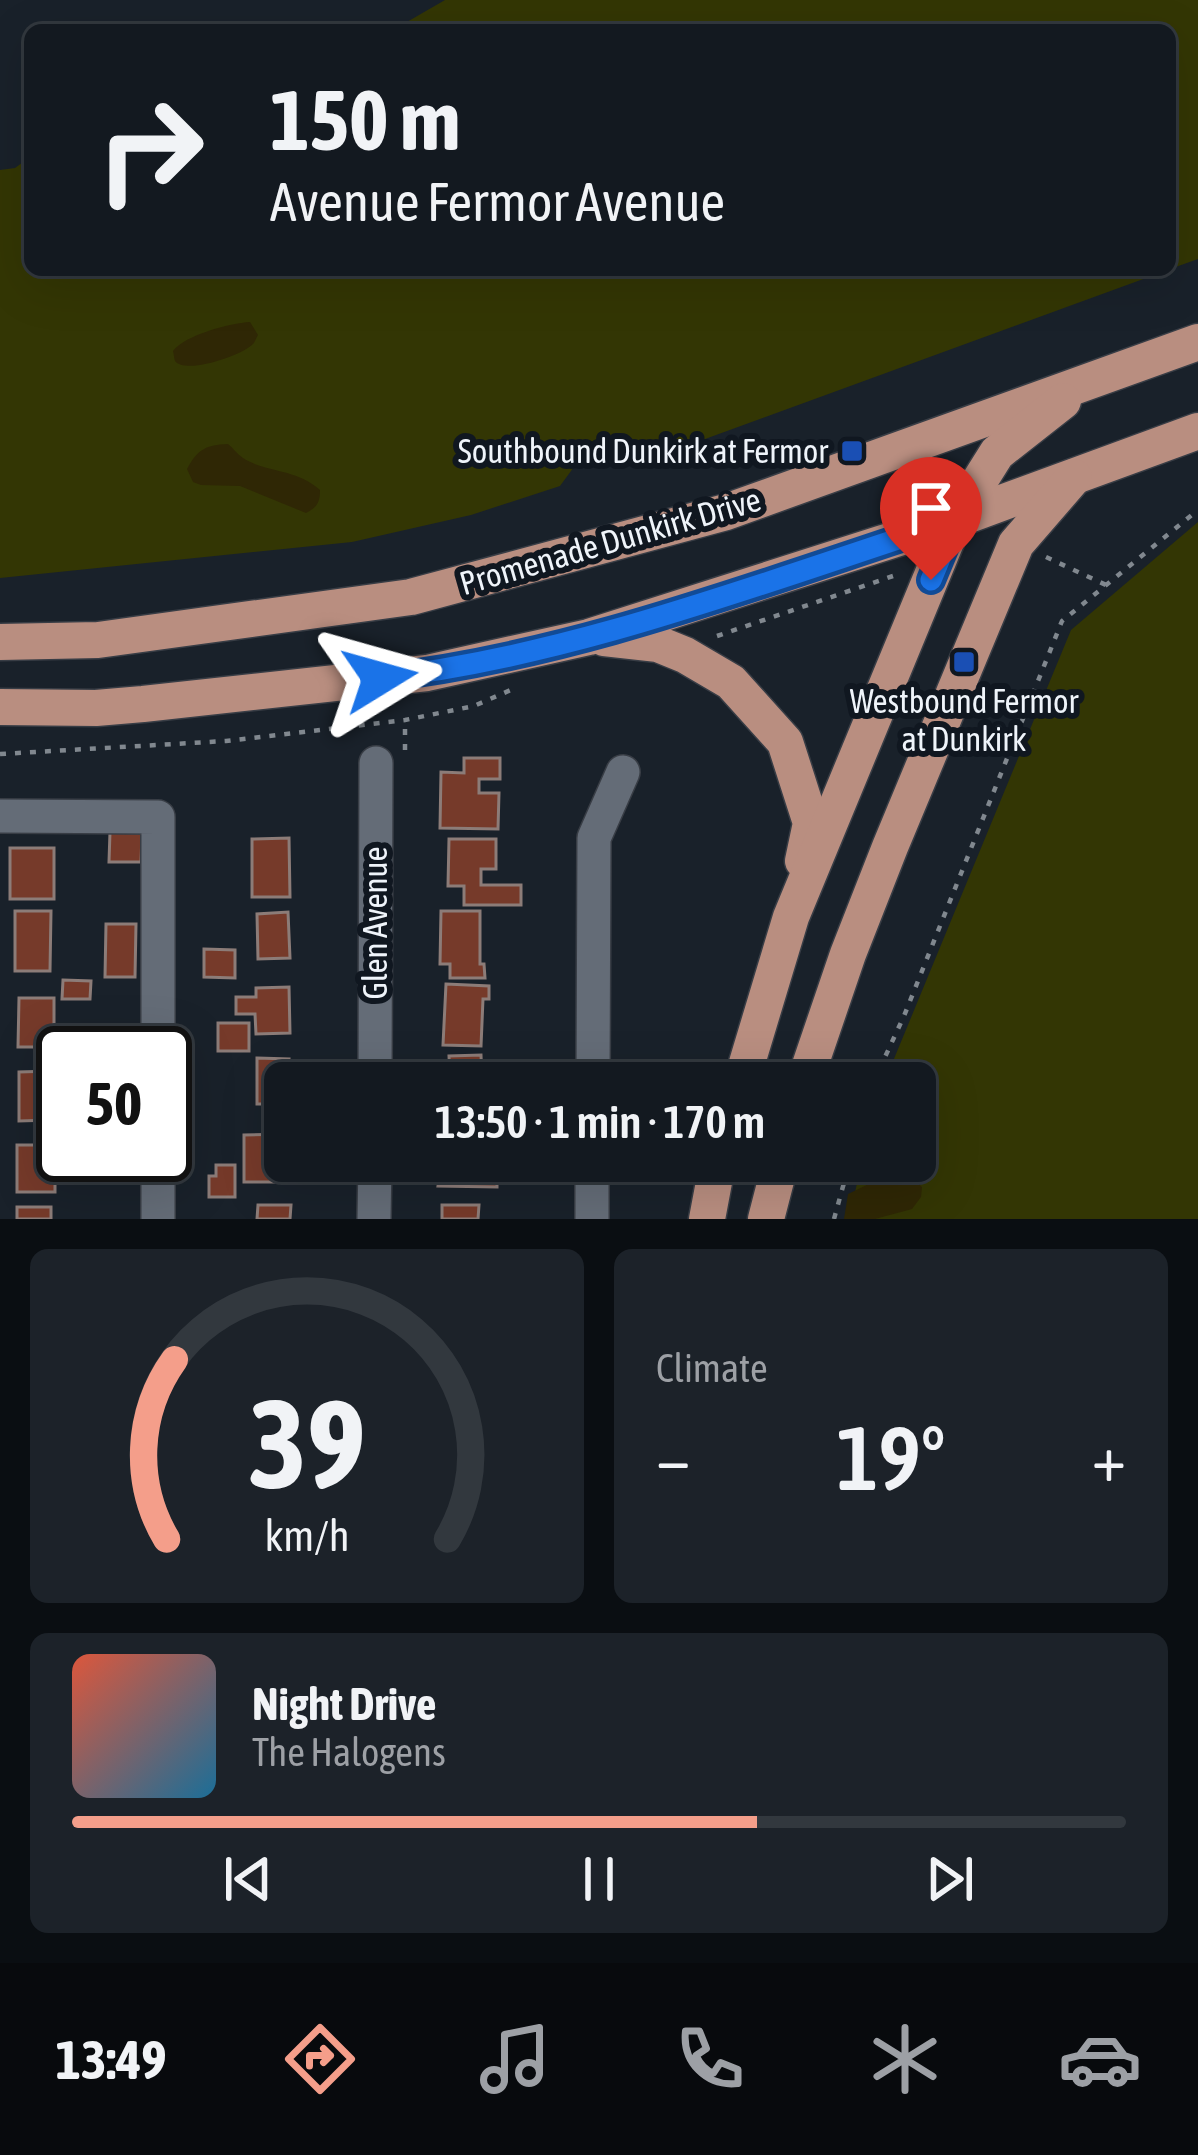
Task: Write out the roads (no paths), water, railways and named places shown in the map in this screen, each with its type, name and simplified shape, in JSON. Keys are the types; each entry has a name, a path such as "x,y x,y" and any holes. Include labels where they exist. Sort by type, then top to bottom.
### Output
{"main road":[{"name":"Promenade Dunkirk Drive","path":"0,642 98,640 411,597 726,512 1198,342"},
{"path":"791,917 956,520 997,453 1090,381"},
{"path":"0,707 96,708 427,673 589,637 956,520 1198,430"},
{"path":"811,1062 890,847 1016,544 1076,474"},
{"path":"589,637 658,644 685,655 731,682 785,742 811,823 791,917 746,1062"},
{"path":"714,1182 707,1218 731,1212 746,1219"},
{"path":"766,1219 776,1182"}],"street":[{"name":"Glen Avenue","path":"375,1062 376,764"},
{"path":"593,1062 594,838 622,772"},
{"path":"0,816 158,817 158,1026"},
{"path":"158,1182 158,1219"},
{"path":"374,1182 374,1219"},
{"path":"592,1182 592,1219"}],"place":[{"name":"Southbound Dunkirk at Fermor","path":"852,451"},
{"name":"Westbound Fermor at Dunkirk","path":"964,662"}]}
